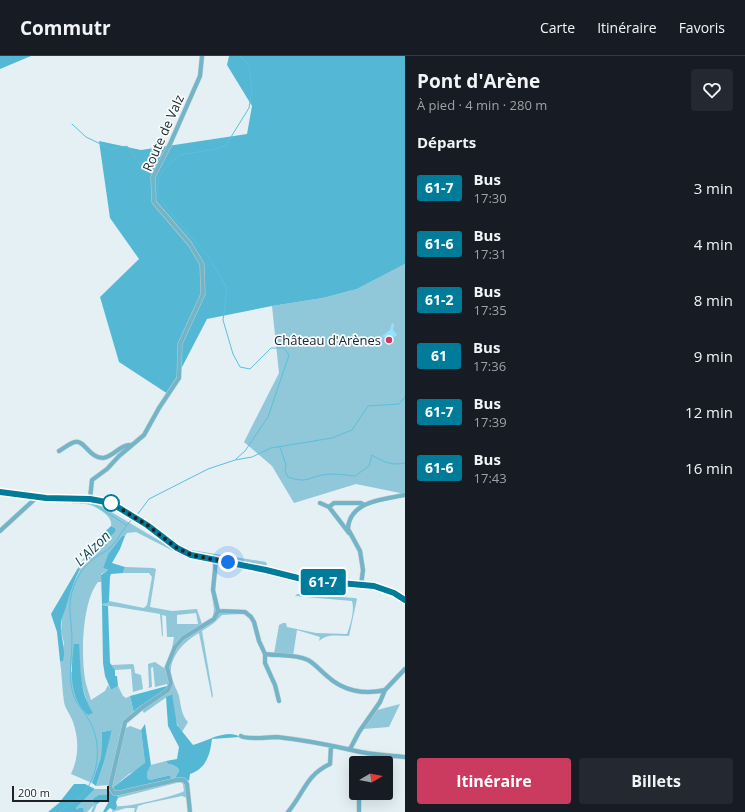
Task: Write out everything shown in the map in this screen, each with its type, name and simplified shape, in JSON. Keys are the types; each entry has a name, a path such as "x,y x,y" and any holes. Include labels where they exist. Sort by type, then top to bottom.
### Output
{"street":[{"name":"Route de Valz","path":"90,499 91,483 94,478 107,469 147,431 159,408 179,378 180,344 203,294 202,264 190,244 154,202 153,177 170,144 200,76 202,56"},
{"path":"59,451 79,441 82,442 92,454 102,458 111,455 126,445 131,445"},
{"path":"0,492 37,497 90,499 111,503 147,525 177,548 191,555 266,570 306,580 361,585 385,589 405,600"},
{"path":"349,533 348,522 350,517 364,505 405,495"},
{"path":"0,531 37,497"},
{"path":"320,503 329,508 349,533 357,546 362,563 361,585"},
{"path":"329,508 334,503 361,503 364,505"},
{"path":"190,812 187,784 184,780 176,780 119,793 114,793 110,787 123,727 130,717 168,690 171,683 167,667 175,647 183,638 213,621 218,611 213,590 216,560"},
{"path":"218,611 242,612 248,614 254,622 259,641 265,654 265,664 275,685 280,701"},
{"path":"265,654 301,658 310,661 332,681 350,690 361,692 385,690"},
{"path":"350,749 359,732 380,702 385,690 405,669"},
{"path":"241,736 246,738 277,737 310,741 375,754 405,757"},
{"path":"288,812 313,774 319,769 330,764 331,746"},
{"path":"359,800 359,812"}],"shaded area":[{"path":"0,56 31,56 0,69"},
{"path":"229,56 405,56 405,264 357,289 323,298 272,306 207,319 168,394 119,362 100,297 139,259 110,218 99,141 141,150 247,134 252,106 227,65"},
{"path":"405,264 405,494 356,484 294,503 272,466 244,442 279,373 272,306 323,298 357,289"},
{"path":"72,501 93,501 175,550 216,562 213,590 218,611 240,611 240,614 222,615 214,623 202,631 213,696 212,698 199,633 183,645 172,662 172,680 179,696 183,713 188,722 182,732 175,719 171,694 144,713 140,707 168,689 167,684 155,687 153,667 151,668 152,687 148,688 148,664 155,662 164,668 171,655 174,637 167,637 166,616 162,615 162,636 160,614 102,604 108,603 109,601 144,608 147,605 152,577 149,573 123,573 125,567 153,568 156,569 150,607 172,611 197,609 202,624 213,617 214,609 212,596 213,564 187,558 136,532 127,533 125,536 122,536 108,554 103,568 108,570 101,574 101,582 98,582 89,602 84,629 83,656 85,682 91,700 105,691 108,685 111,690 118,686 123,696 126,698 130,696 134,713 125,719 122,725 109,785 96,786 112,730 102,732 101,757 92,783 71,774 76,761 77,741 73,722 64,702 60,661 63,661 64,643 61,632 62,616 67,604 69,592 80,570 78,568 84,557 89,561 116,531 115,528 111,526 110,520 106,514 88,504 71,503","holes":["196,613 198,624 177,624 177,615","78,644 81,681 87,702 71,671 72,662"]},
{"path":"111,526 115,528 116,531 88,561 84,557 85,551"},
{"path":"157,528 181,546 191,550 266,562 267,565 264,567 193,553 177,546 157,530"},
{"path":"122,536 125,536 112,563 125,567 123,573 111,574 109,601 108,603 102,604 101,575 108,570 103,568 108,554"},
{"path":"78,568 80,569 72,586 62,620 61,631 64,653 63,661 60,661 57,632 51,614"},
{"path":"297,594 357,599 349,636 330,636 322,638 319,641 320,637 297,630 293,656 274,654 279,625 283,623 286,623 287,627 316,633 347,634 353,613 352,601 295,596"},
{"path":"102,605 108,606 110,663 115,670 115,676 117,676 118,686 111,690 105,676 103,663"},
{"path":"74,644 79,644 83,688 88,705 93,713 88,715 77,700 72,682"},
{"path":"110,663 112,665 133,664 135,673 141,675 143,689 133,692 131,669 115,670"},
{"path":"167,686 168,689 134,713 130,696"},
{"path":"172,694 177,725 193,745 216,736 229,734 240,737 212,739 207,760 200,768 190,774 189,781 175,778 179,771 178,768 168,764 166,761 177,759 179,747 168,726 166,697"},
{"path":"400,704 389,727 363,729 377,710"},
{"path":"145,724 151,765 147,772 147,778 150,780 170,776 171,779 116,792 112,788 145,763 141,730"},
{"path":"130,726 141,730 145,763 144,766 129,774 112,788 124,729"},
{"path":"112,730 96,786 92,783 101,757 102,732"},
{"path":"166,761 168,764 178,768 179,771 175,778 176,779 171,779 167,776 150,780 147,778 147,771 151,765"},
{"path":"183,781 185,784 187,798 182,796 144,804 138,806 136,812 134,812 135,808 126,808 112,812 112,810 115,811 117,806 151,801 172,796 184,791 183,784 180,782 118,798 117,794"},
{"path":"74,784 85,784 95,789 76,808 77,810 79,808 83,808 84,812 48,812 59,803"},
{"path":"109,788 113,794 117,794 117,806 115,811 110,808 106,812 103,812 109,801 100,802 97,804 94,803 93,799 99,795 107,795 107,789"},
{"path":"95,789 107,789 108,793 106,796 101,795 94,799 94,803 97,804 94,812 91,812 94,805 87,812 84,812 83,809 77,810 76,808"}],"building":[{"path":"392,323 394,324 393,330 397,335 390,340 393,344 387,342 388,340 382,336 390,330"}],"waterway":[{"path":"236,459 245,451 268,417 289,355 284,348 271,348 250,369 240,367 233,354 223,320 227,288 207,255 168,210 158,196 158,179 165,168 179,155 216,149 226,145 249,108 252,89 249,65 240,56"},
{"path":"72,124 86,137 111,149 127,146 140,164 152,171"},
{"name":"L'Alzon","path":"137,515 149,499 208,469 235,460 252,457 271,448 332,438 352,430 368,406 399,404 405,397"},
{"path":"280,447 286,465 285,471 288,477 299,480 305,480 326,474 355,476 369,466 372,455 388,463 405,463"},
{"path":"92,503 126,525"},
{"name":"L'Alzon","path":"59,812 81,797 93,776 97,756 97,745 92,726 75,700 72,690 70,668 72,640 70,600 78,577 86,566 111,547 133,518"}],"bus line":[{"name":"61-7","path":"0,492 21,496 46,498 90,499 111,503 147,525 166,541 191,555 266,570 314,582 374,586 394,593 405,600"}],"place":[{"name":"Château d'Arènes","path":"389,340"}],"route":[{"path":"111,503 147,525 177,548 191,555 228,562"}]}
